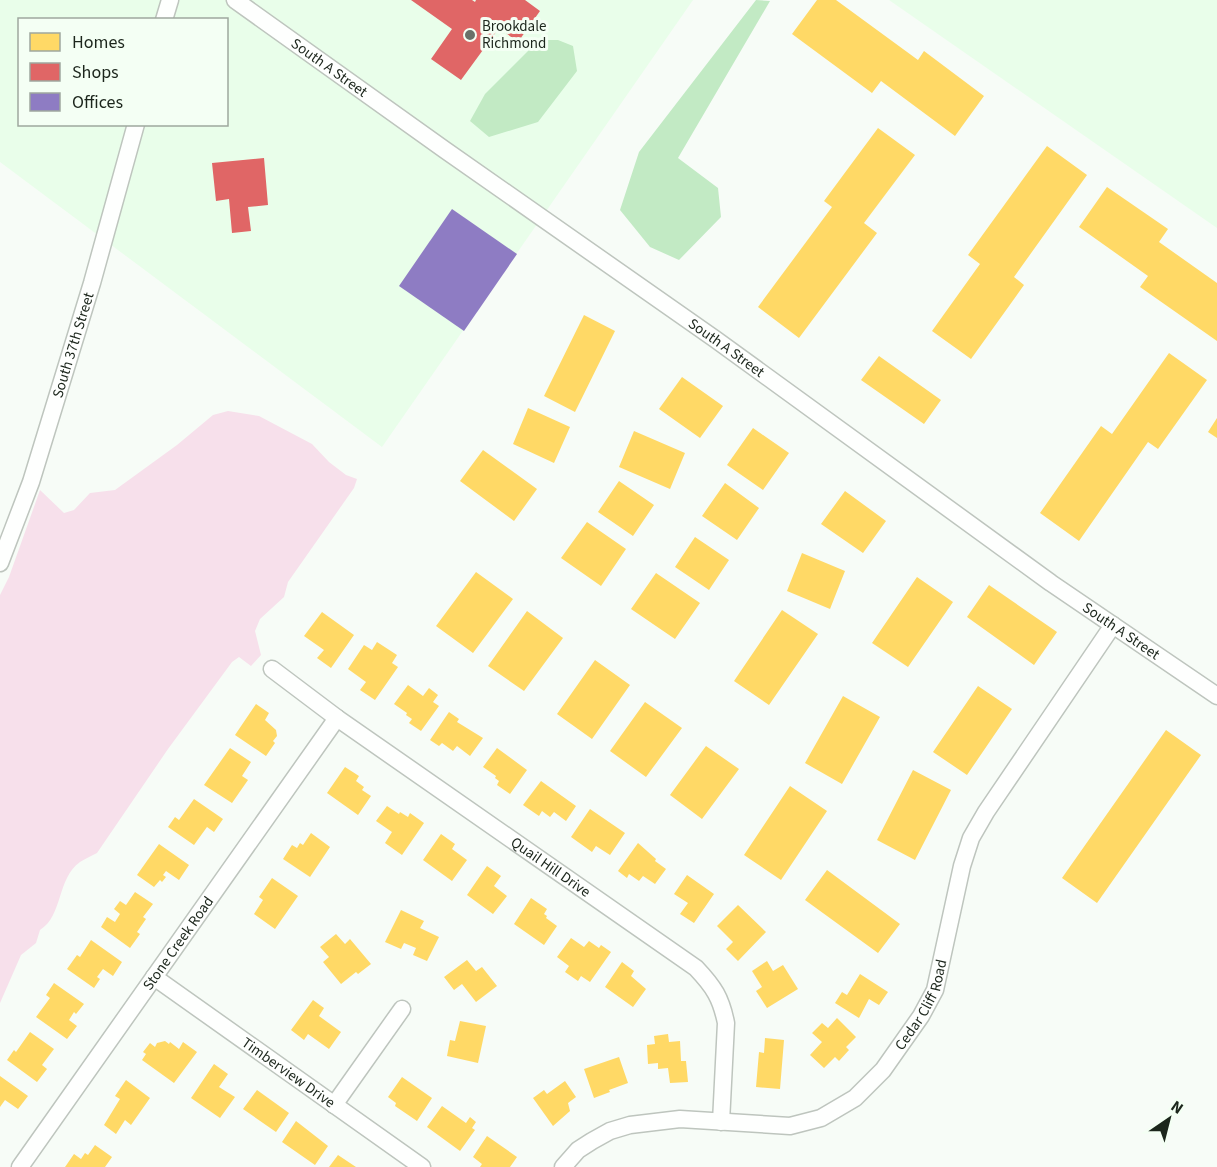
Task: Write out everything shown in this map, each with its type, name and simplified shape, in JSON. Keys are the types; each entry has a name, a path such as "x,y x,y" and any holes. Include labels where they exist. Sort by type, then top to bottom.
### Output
{"street":[{"path":"165,18 170,0"},
{"name":"South A Street","path":"235,0 716,339 1113,625 1217,696"},
{"name":"South 37th Street","path":"0,563 31,482 92,283 135,126"},
{"name":"Cedar Cliff Road","path":"563,1167 578,1150 592,1141 610,1131 630,1125 680,1119 790,1126 815,1120 855,1098 883,1070 921,1016 935,990 962,866 971,838 986,812 1113,625"},
{"name":"Quail Hill Drive","path":"272,669 337,718 684,959 714,987 726,1023 721,1122"},
{"name":"Stone Creek Road","path":"20,1167 337,718"},
{"name":"Timberview Drive","path":"154,977 422,1167"},
{"path":"334,1105 402,1009"}],"shaded area":[{"path":"0,0 693,0 382,447 0,162"},
{"path":"756,0 770,1 678,158 718,188 721,217 679,260 650,247 620,210 639,152"},
{"path":"889,0 1217,0 1217,228"},
{"path":"539,40 558,40 573,46 577,71 538,122 489,137 470,121 485,94"},
{"path":"228,411 259,416 312,444 329,462 346,475 357,479 354,488 288,582 284,597 260,619 255,631 261,655 251,666 239,657 232,662 168,749 97,853 80,862 67,877 53,916 40,930 36,943 21,955 0,1003 0,595 9,577 40,490 64,513 74,510 90,493 115,490 177,445 213,415"}],"building: Homes":[{"path":"817,0 836,0 918,60 924,51 984,96 955,136 881,81 872,93 792,34"},
{"path":"878,128 915,155 864,223 877,233 799,338 758,307 832,207 824,201"},
{"path":"1047,146 1087,175 1014,277 1024,285 971,359 932,331 980,264 968,255"},
{"path":"1107,187 1168,229 1159,242 1217,283 1217,341 1140,287 1148,276 1079,227"},
{"path":"584,315 615,331 575,412 544,396"},
{"path":"1169,353 1207,380 1158,449 1148,442 1079,541 1040,513 1101,426 1112,434"},
{"path":"879,356 941,400 924,424 861,380"},
{"path":"682,377 723,406 700,438 659,409"},
{"path":"528,408 570,427 554,463 513,444"},
{"path":"1217,418 1217,438 1208,432"},
{"path":"753,428 789,453 763,490 727,465"},
{"path":"634,431 685,453 670,489 619,467"},
{"path":"483,450 537,489 514,521 460,481"},
{"path":"619,481 654,505 633,536 598,512"},
{"path":"725,483 759,508 737,540 702,516"},
{"path":"845,491 886,521 863,553 821,524"},
{"path":"587,522 626,549 601,586 561,558"},
{"path":"695,537 729,560 709,590 675,567"},
{"path":"802,553 845,571 830,609 787,591"},
{"path":"476,572 513,599 473,653 436,626"},
{"path":"656,573 700,603 675,639 631,609"},
{"path":"917,577 953,602 908,667 872,643"},
{"path":"989,585 1057,632 1034,665 967,617"},
{"path":"782,610 818,634 769,705 734,681"},
{"path":"527,611 563,638 524,691 488,666"},
{"path":"322,612 354,635 331,668 317,658 324,650 304,636"},
{"path":"377,642 397,655 392,663 398,667 375,700 360,690 366,682 348,669 364,645 372,650"},
{"path":"595,660 630,685 592,739 557,714"},
{"path":"408,685 423,696 429,688 438,695 433,702 439,706 421,731 409,723 412,719 406,715 407,713 394,704"},
{"path":"978,686 1012,709 967,775 933,752"},
{"path":"843,696 880,717 842,784 805,763"},
{"path":"645,702 682,728 646,777 610,751"},
{"path":"256,704 269,713 265,720 276,730 277,736 273,741 275,743 266,756 235,735"},
{"path":"449,712 459,719 457,722 483,738 470,756 457,746 453,751 442,743 439,746 430,740"},
{"path":"1166,730 1201,755 1097,903 1062,878"},
{"path":"706,746 739,769 702,819 670,795"},
{"path":"230,748 251,762 242,776 248,780 232,803 204,785"},
{"path":"497,748 527,770 510,794 497,785 499,781 495,778 496,776 483,767"},
{"path":"345,767 359,776 356,781 364,787 362,790 371,796 358,815 327,793"},
{"path":"913,770 951,790 915,860 877,840"},
{"path":"541,781 576,806 566,821 554,812 550,817 542,811 539,816 523,805"},
{"path":"790,786 827,811 781,880 744,855"},
{"path":"194,799 223,819 214,832 207,827 194,845 168,827 175,817 179,820"},
{"path":"387,806 408,817 410,813 424,823 402,855 385,843 392,832 376,821"},
{"path":"590,809 625,833 610,855 596,846 592,852 571,837"},
{"path":"311,833 330,847 310,877 283,859 292,845 297,848 300,843 303,845"},
{"path":"441,834 455,844 452,849 467,860 452,881 423,860"},
{"path":"638,843 666,869 655,884 643,876 639,881 629,874 627,878 618,871"},
{"path":"159,844 189,865 179,880 166,871 163,875 166,877 154,887 137,875"},
{"path":"487,866 501,876 494,886 507,896 493,914 467,895"},
{"path":"827,870 900,924 878,953 805,900"},
{"path":"687,875 714,894 694,923 680,914 688,903 674,894"},
{"path":"272,878 298,896 275,929 254,914 263,900 259,897"},
{"path":"135,892 153,904 143,917 146,919 137,932 140,934 130,948 101,927 107,917 115,922 120,914 114,909 120,901 126,905"},
{"path":"531,898 547,909 544,914 546,918 557,926 544,945 514,924"},
{"path":"738,905 766,932 738,961 726,949 733,942 717,926"},
{"path":"401,910 424,921 420,928 439,937 427,961 413,955 416,948 404,943 401,949 385,942"},
{"path":"336,934 345,944 350,939 371,964 341,984 323,962 329,957 320,947"},
{"path":"571,938 584,947 589,941 611,952 590,982 581,976 578,981 565,972 569,966 557,957"},
{"path":"91,940 122,962 113,976 103,969 97,977 100,979 94,988 67,969 77,955 80,957"},
{"path":"467,960 476,971 482,967 497,986 476,1002 462,984 454,990 444,977"},
{"path":"767,961 773,971 783,965 798,989 767,1008 756,991 762,987 752,971"},
{"path":"622,962 634,971 631,976 646,989 633,1007 605,987"},
{"path":"860,974 888,992 879,1005 869,999 859,1018 835,1003 842,992 847,995"},
{"path":"54,983 84,1004 76,1014 74,1012 69,1020 77,1026 67,1039 36,1017 50,998 46,995"},
{"path":"313,1000 324,1008 319,1016 341,1032 329,1049 308,1034 304,1040 291,1030"},
{"path":"837,1018 856,1037 846,1047 849,1050 839,1061 835,1057 824,1068 810,1055 822,1042 812,1033 822,1023 828,1028"},
{"path":"460,1021 486,1026 478,1063 447,1056 450,1040 455,1041"},
{"path":"30,1032 54,1049 42,1065 47,1069 37,1082 7,1060 14,1050 16,1052"},
{"path":"668,1034 669,1042 680,1041 681,1061 686,1061 688,1082 670,1083 668,1068 658,1069 658,1063 648,1064 647,1045 655,1044 654,1036"},
{"path":"765,1038 784,1040 780,1089 756,1087 759,1052 764,1053"},
{"path":"165,1041 179,1049 183,1042 197,1052 174,1083 142,1060 146,1054 143,1052 150,1043 155,1047 157,1043"},
{"path":"619,1057 628,1083 594,1098 584,1069"},
{"path":"214,1064 228,1074 219,1087 235,1097 220,1118 191,1098"},
{"path":"0,1076 28,1096 18,1109 5,1100 0,1107"},
{"path":"402,1077 432,1098 417,1121 395,1106 396,1103 388,1097"},
{"path":"126,1080 150,1098 131,1125 125,1120 116,1134 104,1125 120,1099 115,1096"},
{"path":"565,1081 576,1097 568,1103 570,1111 553,1126 533,1098 544,1090 547,1094"},
{"path":"257,1090 289,1113 276,1132 243,1109"},
{"path":"442,1106 466,1123 470,1117 476,1122 472,1128 475,1130 460,1151 427,1127"},
{"path":"296,1121 328,1146 315,1165 282,1142"},
{"path":"487,1136 517,1157 510,1167 480,1167 482,1164 473,1157"},
{"path":"95,1145 112,1157 105,1167 65,1167 74,1154 81,1159 85,1153 88,1155"},
{"path":"338,1155 356,1167 329,1167"}],"building: Shops":[{"name":"Brookdale Richmond","path":"411,0 472,0 475,2 476,0 525,0 540,11 518,42 499,28 461,80 431,59 452,29"},
{"path":"264,158 268,205 248,207 251,231 232,233 229,199 216,201 212,163"}],"building: Offices":[{"path":"452,209 517,254 464,331 399,286"}],"place":[{"name":"Brookdale Richmond","path":"470,35"}]}
